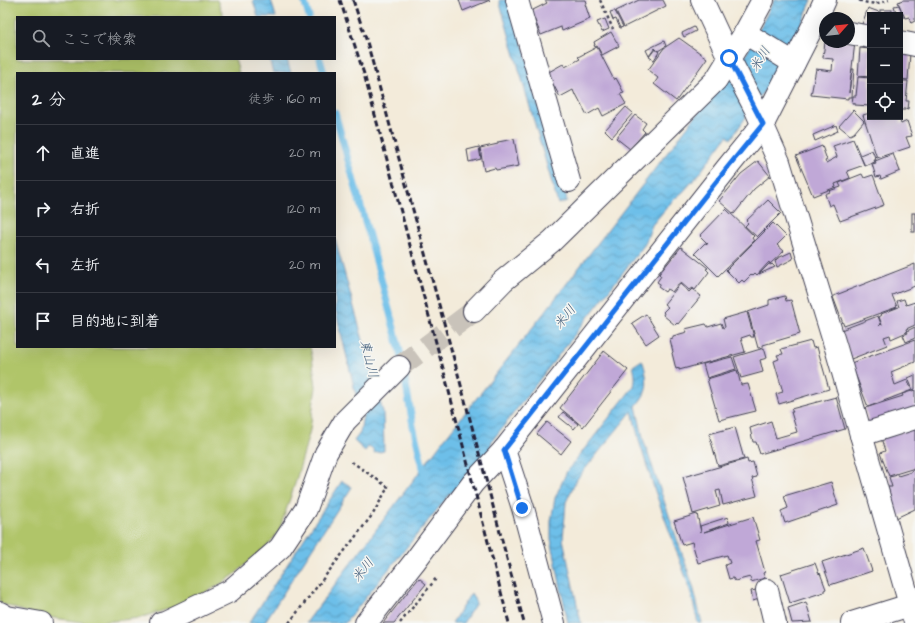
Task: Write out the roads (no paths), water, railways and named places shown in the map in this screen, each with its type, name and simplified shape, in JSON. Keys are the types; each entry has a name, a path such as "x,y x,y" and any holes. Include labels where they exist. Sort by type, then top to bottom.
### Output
{"street":[{"path":"517,0 569,181"},
{"path":"702,0 730,61 780,162 913,614 852,623"},
{"path":"474,311 503,281 552,241 716,80 749,35 763,0"},
{"path":"822,12 825,0"},
{"path":"366,623 473,484 504,450 727,168 759,117 791,61 819,25"},
{"path":"855,34 867,36"},
{"path":"749,35 791,61"},
{"path":"903,43 915,45"},
{"path":"160,623 230,591 280,548 306,509 326,453 334,450 345,421 399,367"},
{"path":"861,435 915,418"},
{"path":"504,450 554,623"},
{"path":"767,590 775,623"},
{"path":"0,613 6,617 41,623"}],"water":[{"path":"253,0 271,0 276,16 258,16"},
{"path":"499,0 510,0 564,186 567,201 558,204"},
{"name":"米川","path":"774,0 812,0 783,66 731,139 727,136 699,174 683,192 673,200 652,225 645,244 492,441 490,449 458,488 450,494 345,623 306,623 442,442 548,308 724,79 747,53"},
{"path":"269,60 287,60 291,72 273,72"},
{"path":"336,243 383,412 384,451 374,453 373,449 368,447 365,451 354,441 360,433 363,415 357,399 336,312"},
{"path":"642,360 646,374 647,386 643,396 636,406 644,442 693,586 702,623 698,623 689,586 655,491 640,444 632,411 577,479 566,502 563,539 581,623 568,623 551,539 551,521 555,498 567,471 634,386 635,376 633,366"},
{"path":"342,481 352,487 264,623 249,623"},
{"path":"471,593 476,603 463,623 452,623"}],"waterway":[{"path":"304,0 309,16"},
{"path":"320,60 324,72"},
{"path":"336,117 401,355 413,426 425,476"}],"tunnel":[{"path":"399,367 474,311"}],"railway":[{"path":"340,0 364,74 509,623"},
{"path":"353,0 367,42 458,374 524,623"}],"water label":[{"name":"東山川","path":"369,359"}]}
